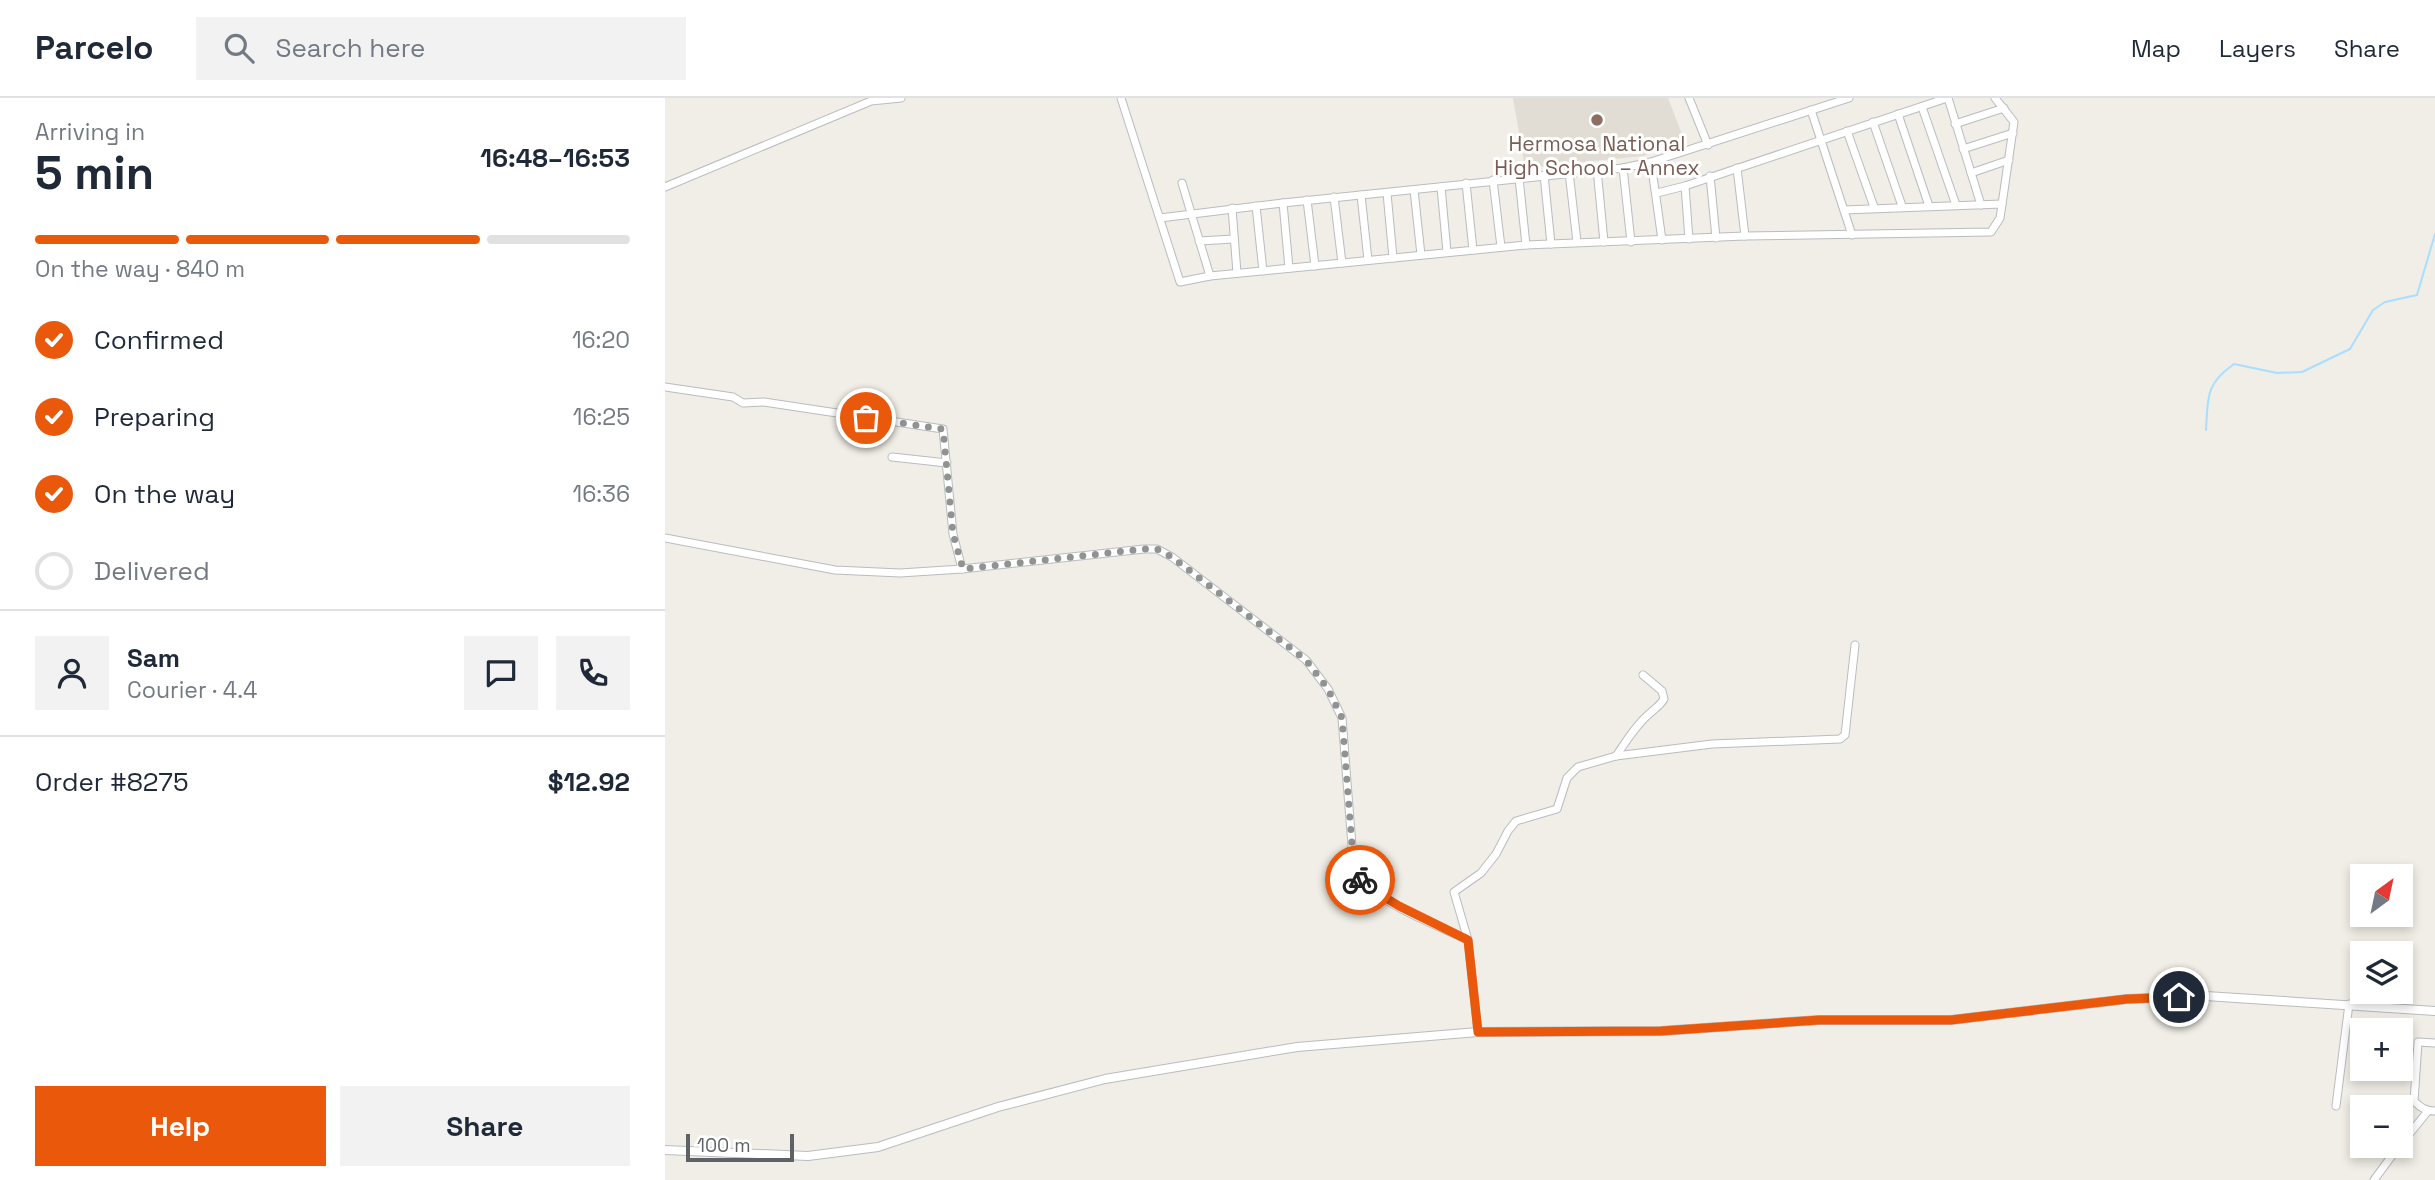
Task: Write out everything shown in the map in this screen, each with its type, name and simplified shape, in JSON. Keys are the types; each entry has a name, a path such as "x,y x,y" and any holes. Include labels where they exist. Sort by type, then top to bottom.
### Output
{"street":[{"path":"665,187 870,99 901,98"},
{"path":"1121,98 1180,282 1237,273 1527,245 1745,236 1991,232 2000,218 2014,122 1995,98"},
{"path":"1689,98 1708,145"},
{"path":"1813,98 1821,140 1852,235"},
{"path":"1160,218 1283,202 1623,168 1708,145 1849,98"},
{"path":"1657,193 1947,98 1982,205"},
{"path":"1922,107 1956,205"},
{"path":"1955,124 2004,108"},
{"path":"1898,114 1929,206"},
{"path":"1873,122 1902,206"},
{"path":"1847,131 1874,207"},
{"path":"1963,149 2013,133"},
{"path":"1971,173 2009,160"},
{"path":"1651,162 1662,240"},
{"path":"1623,168 1631,242"},
{"path":"1597,169 1604,242"},
{"path":"1737,169 1745,236"},
{"path":"1569,172 1577,242"},
{"path":"1543,175 1552,244"},
{"path":"1710,176 1716,238"},
{"path":"1519,178 1527,245"},
{"path":"1493,180 1501,247"},
{"path":"1182,183 1210,276"},
{"path":"1466,183 1473,250"},
{"path":"1685,186 1689,239"},
{"path":"1441,187 1447,252"},
{"path":"1414,190 1421,255"},
{"path":"1387,193 1393,258"},
{"path":"1361,195 1368,260"},
{"path":"1334,197 1342,263"},
{"path":"1307,200 1315,265"},
{"path":"1283,202 1289,268"},
{"path":"1844,210 2002,204"},
{"path":"1256,206 1263,271"},
{"path":"1231,208 1237,273"},
{"path":"1199,241 1234,239"},
{"path":"665,387 733,397 743,402 764,402 943,429 953,534 963,569"},
{"path":"892,457 947,463"},
{"path":"665,538 835,570 900,573 1157,549 1172,557 1306,660 1328,689 1342,718 1354,870 1363,884 1399,906 1468,940"},
{"path":"1478,1032 1468,940 1454,892 1481,873 1496,855 1516,821 1557,808 1567,778 1578,767 1616,756 1712,744 1840,739 1845,735 1854,645"},
{"path":"1616,756 1648,714 1659,707 1664,699 1662,691 1643,675"},
{"path":"665,1150 808,1156 878,1147 998,1107 1105,1079 1297,1047 1478,1032 1661,1031 1819,1020 1951,1020 2127,999 2206,996 2435,1011"},
{"path":"2336,1106 2349,1004"},
{"path":"2413,1131 2431,1111 2420,1107 2414,1101 2418,1042 2435,1043"},
{"path":"2374,1180 2390,1158"}],"shaded area":[{"name":"Hermosa National High School – Annex","path":"1513,98 1668,98 1685,142 1643,156 1525,168"}],"waterway":[{"path":"2206,430 2210,392 2218,378 2234,364 2277,373 2302,372 2350,349 2373,310 2385,302 2417,295 2435,234"}],"way so far":[{"path":"866,418 943,429 953,534 963,569 1157,549 1172,557 1306,660 1328,689 1342,718 1354,870 1360,880"}],"place":[{"name":"Hermosa National High School – Annex","path":"1597,120"}],"route":[{"path":"1360,880 1399,906 1468,940 1478,1032 1661,1031 1819,1020 1951,1020 2127,999 2179,997"}]}
